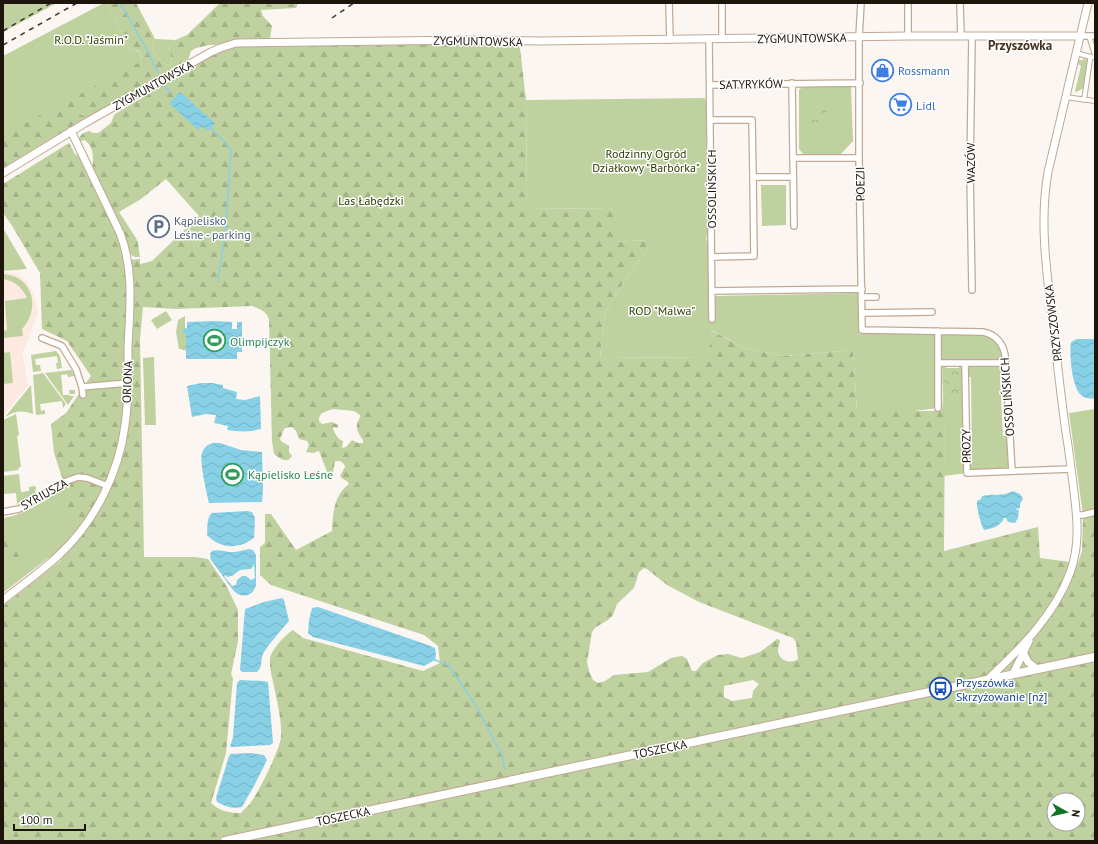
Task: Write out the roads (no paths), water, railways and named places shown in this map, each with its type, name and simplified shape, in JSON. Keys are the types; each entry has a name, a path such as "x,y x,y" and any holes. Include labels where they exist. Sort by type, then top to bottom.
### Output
{"main road":[{"name":"TOSZECKA","path":"225,841 1095,657"}],"street":[{"path":"669,3 670,40"},
{"path":"722,3 722,39"},
{"name":"POEZJI","path":"861,3 859,37 859,158 862,330"},
{"path":"908,3 908,36"},
{"path":"960,3 961,36"},
{"name":"PRZYSZOWSKA","path":"987,680 1032,635 1057,600 1070,574 1077,548 1078,515 1046,265 1044,229 1047,175 1088,3"},
{"name":"ZYGMUNTOWSKA","path":"3,173 71,131 211,52 236,42 471,40 540,42 908,36 1092,37"},
{"name":"WAZÓW","path":"972,36 970,180 972,290"},
{"path":"1084,100 1094,56 1092,37"},
{"name":"OSSOLIŃSKICH","path":"709,39 712,319"},
{"path":"1076,53 1094,56"},
{"name":"SATYRYKÓW","path":"792,83 794,226"},
{"name":"SATYRYKÓW","path":"710,85 860,83"},
{"path":"1065,97 1095,101"},
{"path":"711,120 752,120 754,256 712,257"},
{"name":"ORIONA","path":"3,600 51,563 71,544 95,510 108,486 124,433 128,382 130,286 127,256 120,232 71,131"},
{"path":"793,158 859,158"},
{"path":"753,177 793,177"},
{"path":"712,291 862,289"},
{"path":"862,297 876,296"},
{"path":"862,313 932,312"},
{"name":"OSSOLIŃSKICH","path":"862,330 982,332 989,333 997,339 1004,348 1012,471"},
{"path":"938,331 938,408"},
{"path":"42,338 62,346 76,370 83,395"},
{"path":"938,363 1005,362"},
{"name":"PROZY","path":"965,363 966,473 1071,469"},
{"path":"82,388 128,382"},
{"name":"SYRIUSZA","path":"3,512 19,509 64,482 75,478 84,477 108,486"},
{"path":"1078,515 1095,512"},
{"name":"PRZYSZOWSKA","path":"1013,674 1032,635"},
{"path":"1024,654 1028,662 1037,669"},
{"path":"1010,658 1013,674"}],"water":[{"path":"180,92 215,123 208,131 202,126 198,130 169,103"},
{"name":"Olimpijczyk","path":"187,322 232,322 232,329 237,329 237,322 242,322 242,352 237,352 237,359 186,359 186,333 183,333 183,329 187,328"},
{"path":"1077,339 1095,339 1095,399 1085,398 1082,396 1077,390 1075,384 1070,347 1071,342"},
{"path":"201,383 223,385 223,388 237,392 236,399 245,400 260,396 261,429 253,431 227,430 228,426 214,423 216,415 206,414 192,417 187,386"},
{"name":"Kąpielisko Leśne","path":"214,443 220,443 241,450 262,452 262,502 209,503 201,457 205,447"},
{"path":"1013,491 1020,494 1023,499 1020,504 1020,508 1016,509 1019,510 1018,518 1015,523 1008,522 1006,518 1004,518 1003,521 996,527 984,530 979,516 977,501 981,499 982,496 1005,494"},
{"path":"252,512 255,518 254,538 244,544 228,546 219,544 207,535 208,520 212,513"},
{"path":"249,549 253,550 256,555 256,585 250,594 243,596 233,590 211,560 210,555 211,552 217,550 232,552","holes":["254,564 255,578 251,580 246,576 242,576 237,580 236,585 232,586 224,576 232,576 240,570 251,569"]},
{"path":"282,598 284,600 289,621 263,654 259,670 257,672 242,672 240,670 245,609 264,602"},
{"path":"318,607 435,648 435,660 424,666 313,637 308,633 309,620 312,608"},
{"path":"240,680 268,682 273,743 270,745 230,747 233,737 237,683"},
{"path":"251,753 264,755 267,760 242,807 230,807 217,802 216,798 229,756 231,754"}],"waterway":[{"path":"120,3 147,50 158,73"},
{"path":"165,87 171,93"},
{"path":"210,127 231,149 226,226 218,282"},
{"path":"435,660 448,665 475,704 501,753 505,769"}],"railway":[{"path":"3,31 51,3"},
{"path":"3,45 77,3"},
{"path":"332,18 354,3"}],"place":[{"name":"Rossmann","path":"882,70"},
{"name":"Lidl","path":"901,105"},
{"name":"Kąpielisko Leśne - parking","path":"158,227"},
{"name":"Olimpijczyk","path":"214,341"},
{"name":"Kąpielisko Leśne","path":"233,474"},
{"name":"Przyszówka Skrzyżowanie [nż]","path":"941,689"}],"district":[{"name":"Przyszówka","path":"1020,45"}],"park label":[{"name":"R.O.D. \"Jaśmin\"","path":"91,39"},
{"name":"Rodzinny Ogród Działkowy \"Barbórka\"","path":"646,160"},
{"name":"Las Łabędzki","path":"371,200"},
{"name":"ROD \"Malwa\"","path":"662,310"}]}
